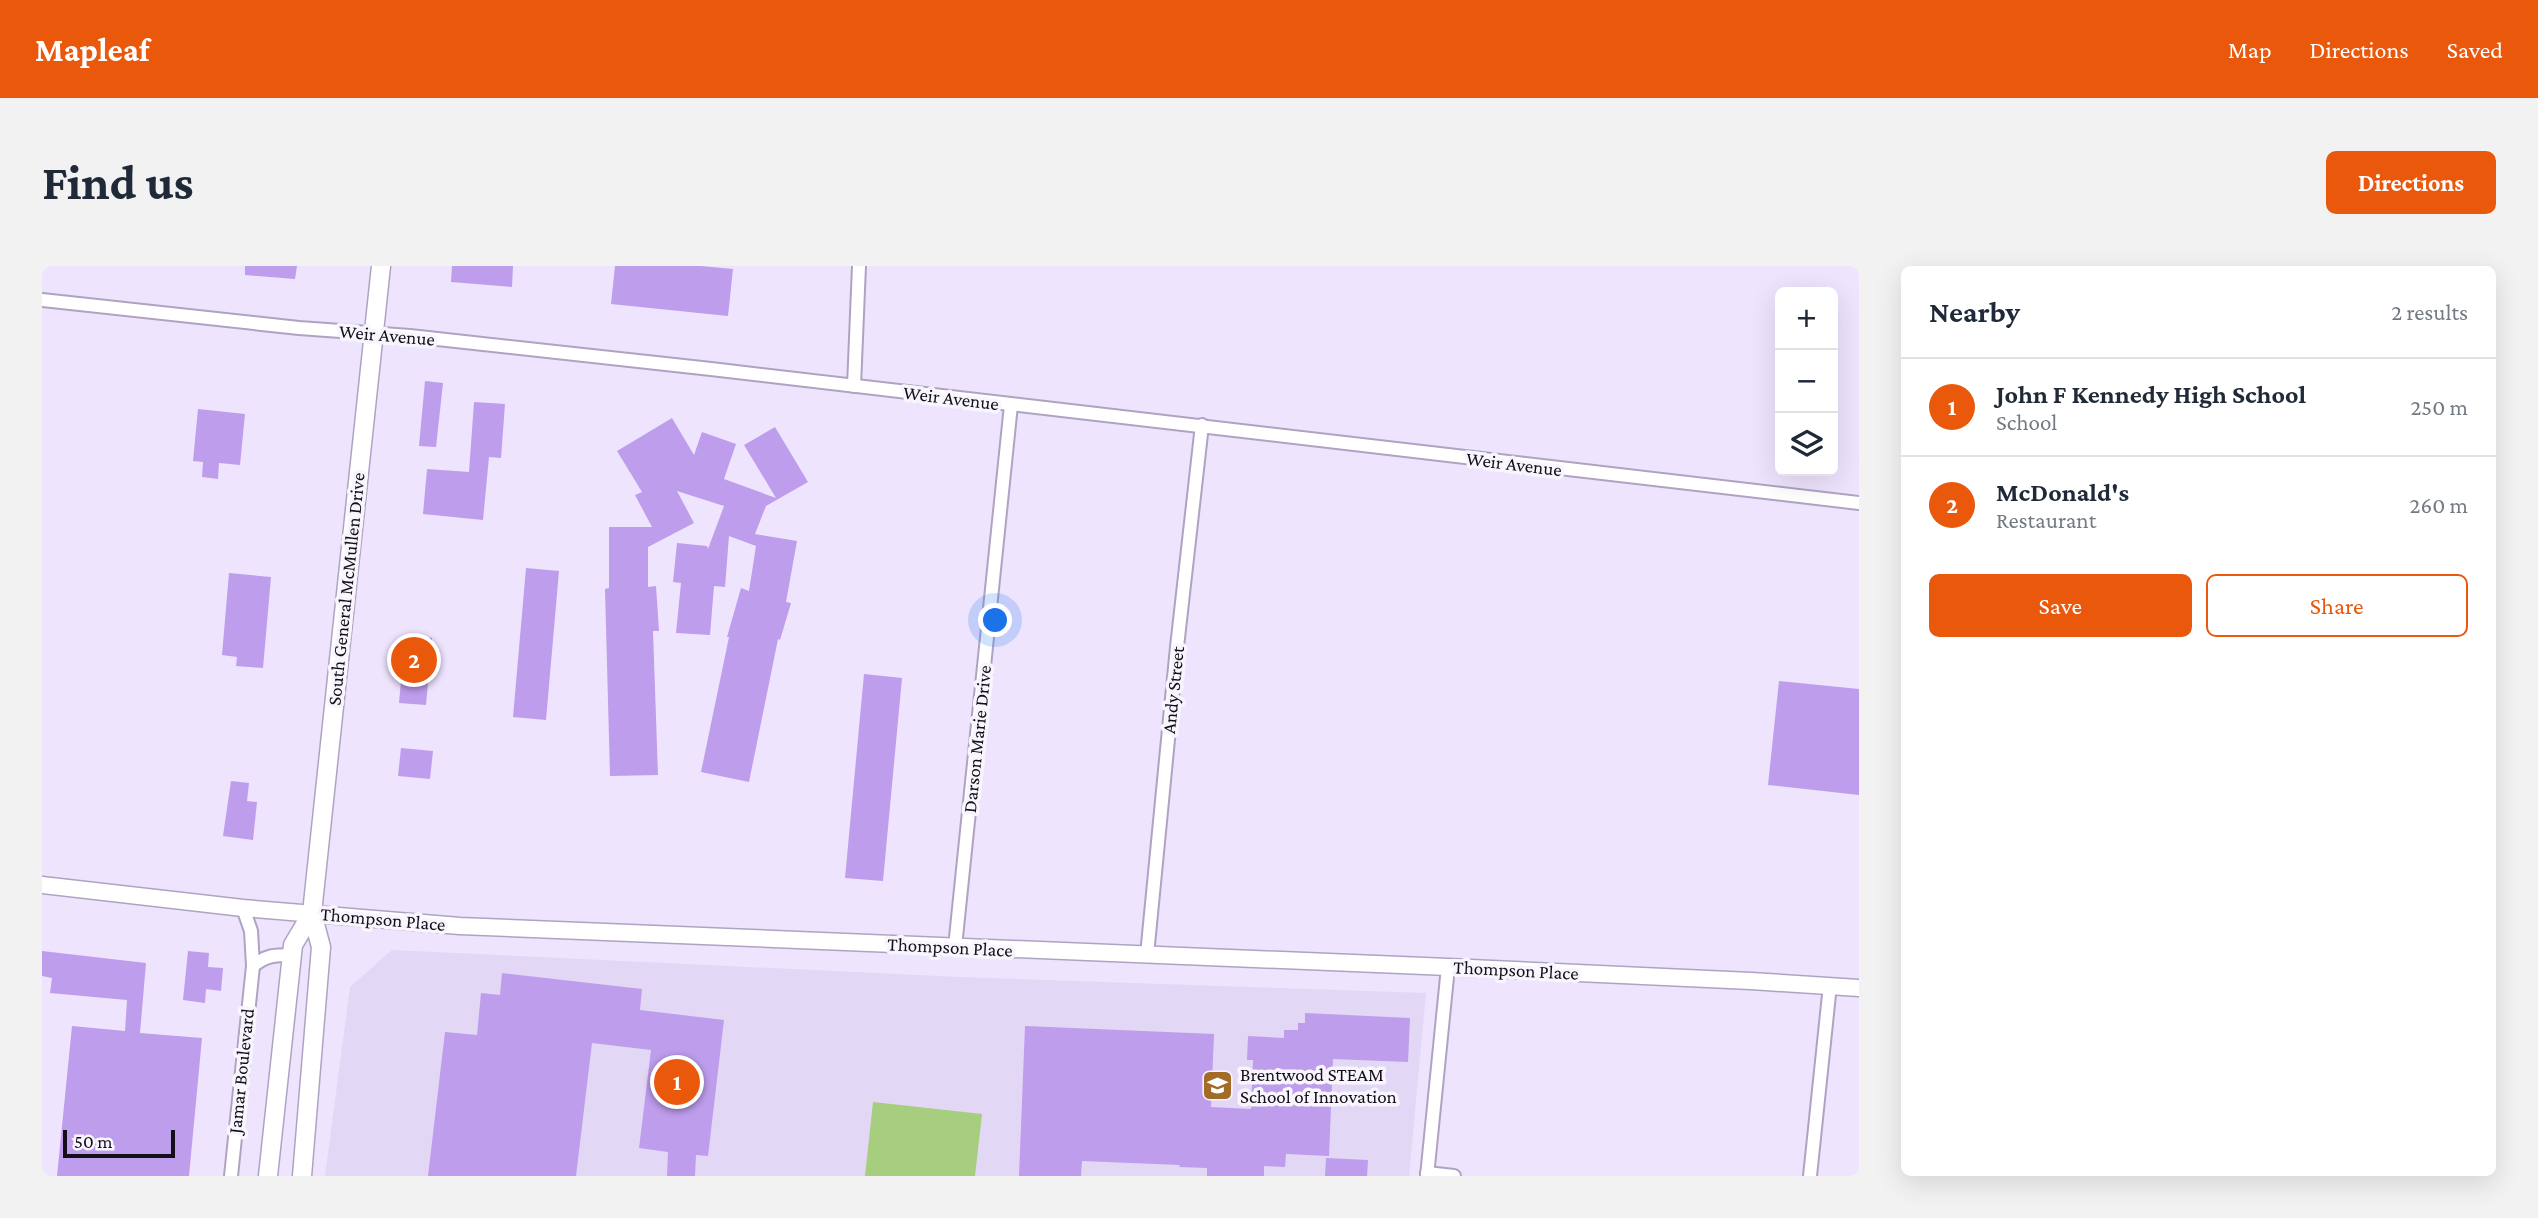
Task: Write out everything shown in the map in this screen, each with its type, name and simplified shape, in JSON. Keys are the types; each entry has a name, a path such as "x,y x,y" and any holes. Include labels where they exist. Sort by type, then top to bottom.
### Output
{"main road":[{"name":"South General McMullen Drive","path":"302,1176 321,947 312,913 381,266"},
{"name":"South General McMullen Drive","path":"268,1176 293,945 312,913"}],"street":[{"path":"854,386 859,266"},
{"name":"Weir Avenue","path":"42,300 854,386 1859,503"},
{"name":"Darson Marie Drive","path":"954,947 1011,405"},
{"name":"Andy Street","path":"1147,955 1202,425"},
{"name":"Thompson Place","path":"42,885 243,908 460,926 1448,967 1859,988"},
{"name":"Jamar Boulevard","path":"231,1176 253,966 251,931 243,908"},
{"path":"253,966 272,954 292,955"},
{"path":"1448,967 1427,1175 1454,1176"},
{"path":"1811,1176 1830,985"}],"shaded area":[{"path":"392,950 960,977 1426,993 1409,1176 325,1176 350,987"}],"green space":[{"path":"873,1102 982,1114 975,1176 865,1176"}],"building":[{"path":"245,266 297,266 295,279 245,275"},
{"path":"452,266 513,266 512,287 451,282"},
{"path":"615,266 701,266 733,269 728,316 611,304"},
{"path":"425,381 443,383 436,447 419,446"},
{"path":"474,402 505,404 501,458 489,457 483,520 423,514 427,469 469,472"},
{"path":"198,409 245,414 240,465 219,463 218,479 202,477 203,462 193,461"},
{"path":"672,418 694,455 702,432 736,444 724,479 776,498 744,445 775,427 808,482 766,506 755,534 797,541 786,602 791,603 780,640 778,639 749,782 701,772 727,637 741,588 749,591 756,546 729,536 725,587 714,586 710,635 676,633 681,583 673,582 677,543 707,546 708,549 724,506 677,491 694,523 648,547 648,587 656,586 659,631 653,631 658,775 610,776 605,589 609,588 609,527 652,527 635,495 642,492 617,451"},
{"path":"526,568 559,571 546,720 513,717"},
{"path":"229,573 271,577 263,668 236,666 237,657 222,655"},
{"path":"413,636 432,638 426,705 399,703 401,681 397,681 401,639 413,640"},
{"path":"864,674 902,678 883,881 845,878"},
{"path":"1779,681 1859,689 1859,795 1768,785"},
{"path":"401,748 433,751 430,779 398,776"},
{"path":"231,781 249,783 247,801 257,802 253,840 223,836"},
{"path":"42,951 146,963 140,1033 202,1038 189,1176 57,1176 72,1026 125,1031 127,1000 50,993 52,978 42,976"},
{"path":"188,951 209,953 208,967 223,968 221,991 206,989 205,1003 183,1000"},
{"path":"502,973 642,989 640,1010 724,1020 708,1156 696,1155 695,1176 667,1176 668,1152 639,1148 651,1050 592,1043 576,1176 428,1176 445,1032 477,1035 481,993 500,995"},
{"path":"1305,1013 1410,1018 1408,1062 1333,1059 1329,1156 1286,1154 1285,1167 1264,1166 1264,1176 1207,1176 1207,1168 1082,1161 1081,1176 1019,1176 1025,1026 1214,1034 1211,1107 1251,1109 1253,1060 1247,1060 1248,1036 1284,1038 1284,1030 1298,1030 1298,1023 1305,1023"},
{"path":"1326,1158 1368,1160 1367,1176 1325,1176"}],"place":[{"name":"McDonald's","path":"414,660"},
{"name":"John F Kennedy High School","path":"677,1082"},
{"name":"Brentwood STEAM School of Innovation","path":"1217,1085"}]}
